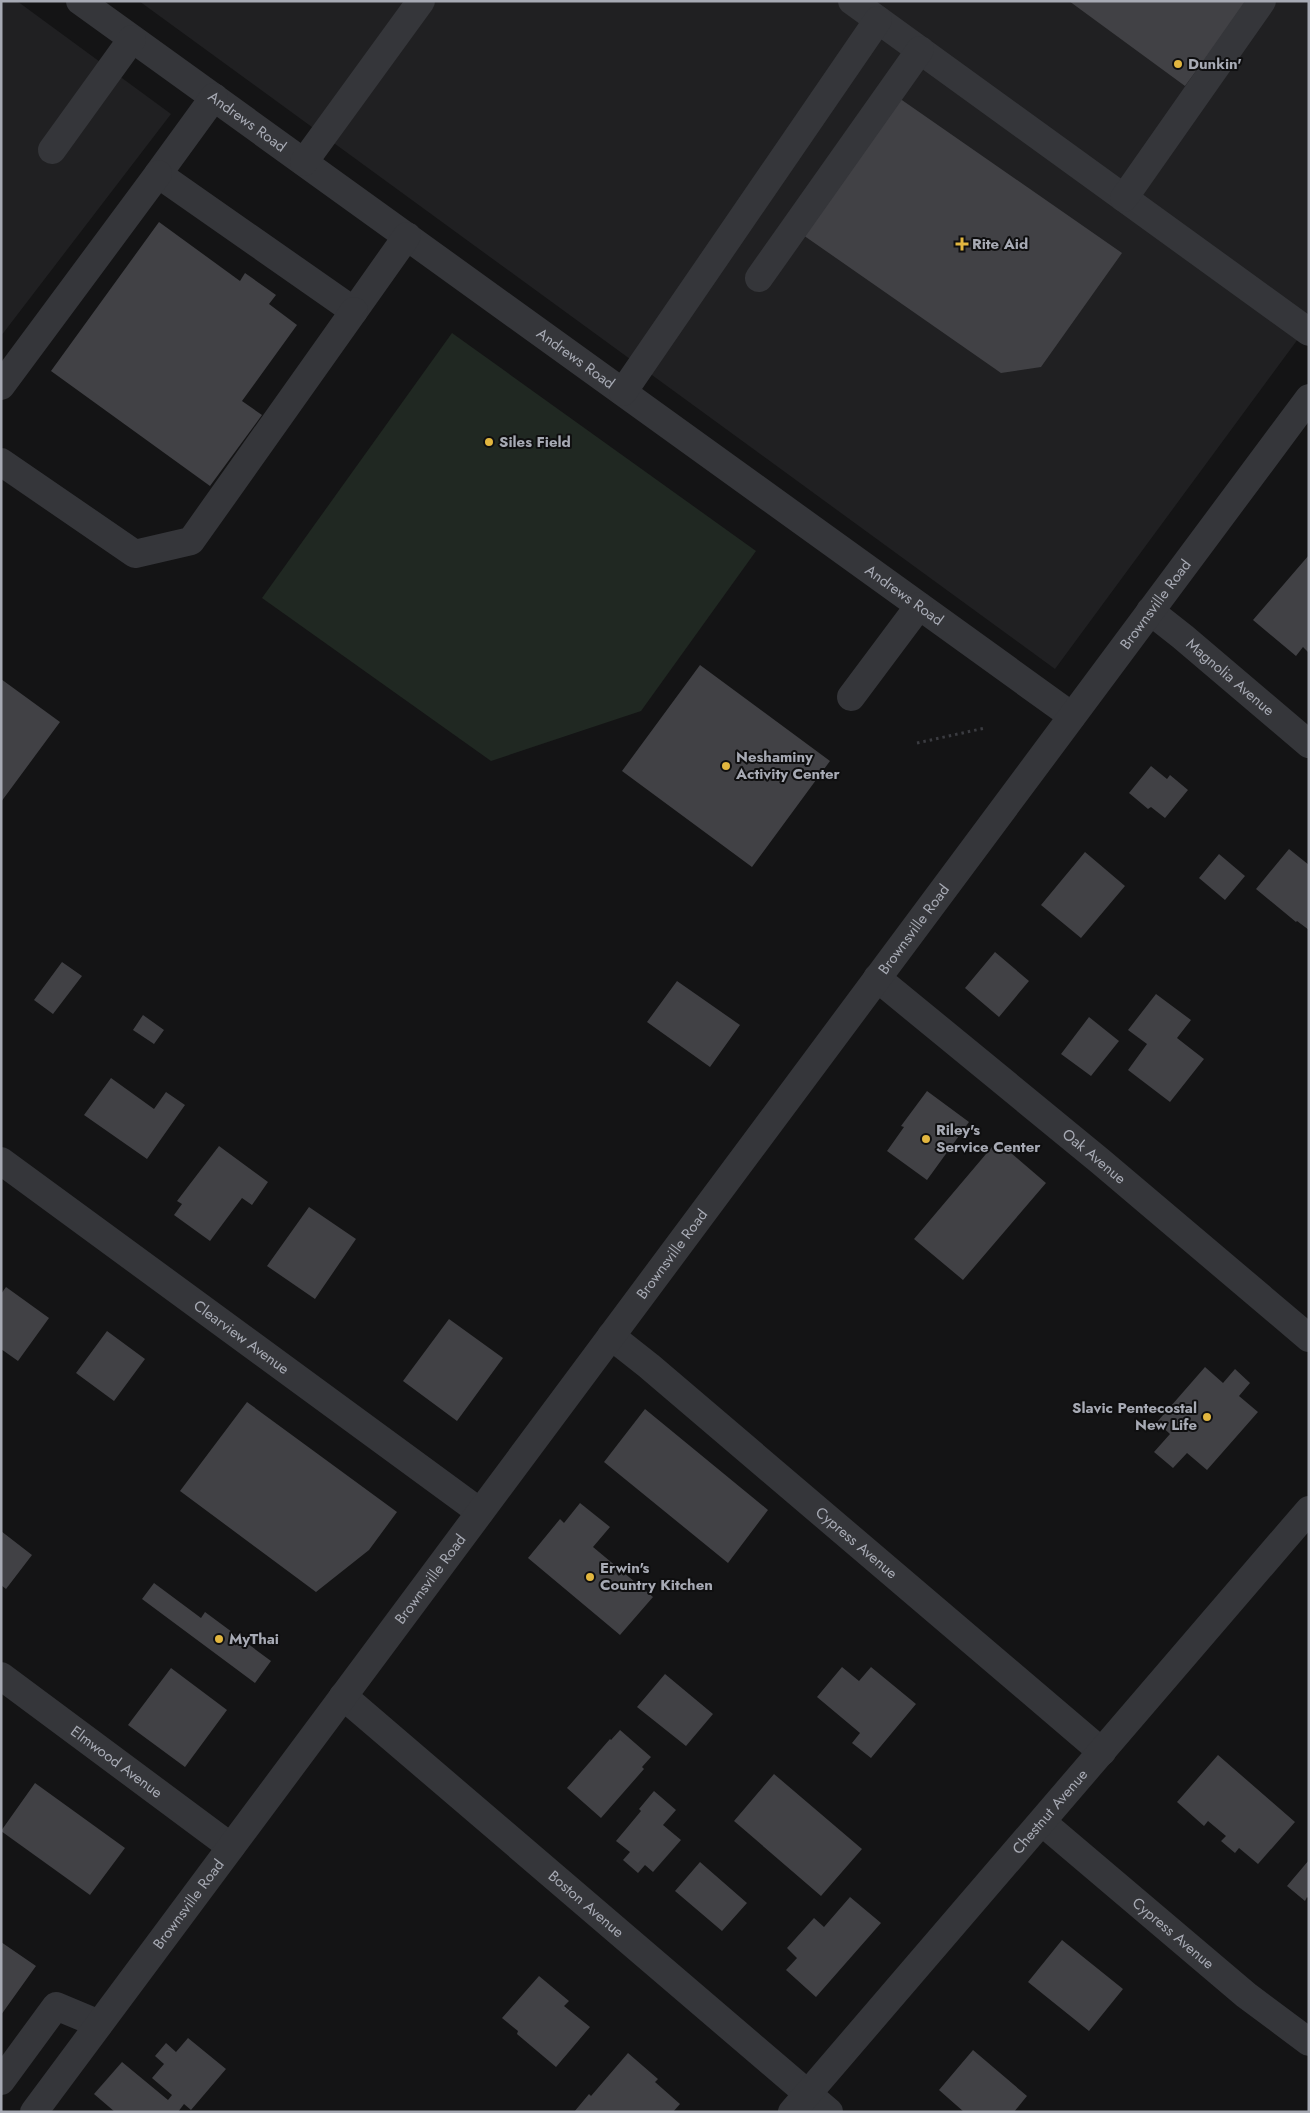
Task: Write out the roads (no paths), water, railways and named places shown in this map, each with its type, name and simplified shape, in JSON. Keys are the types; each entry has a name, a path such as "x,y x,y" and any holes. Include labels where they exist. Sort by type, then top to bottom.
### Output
{"street":[{"name":"Andrews Road","path":"80,1 1072,716"},
{"path":"304,162 421,1"},
{"path":"852,1 1309,332"},
{"path":"1124,198 1262,1"},
{"path":"623,392 878,20"},
{"path":"52,150 132,39"},
{"path":"759,278 920,50"},
{"path":"1,386 214,98"},
{"path":"158,174 354,311"},
{"path":"1,462 135,554 191,541 406,236"},
{"name":"Brownsville Road","path":"43,2108 99,2024 1309,398"},
{"path":"851,697 919,606"},
{"name":"Magnolia Avenue","path":"1150,612 1183,637 1309,744"},
{"name":"Oak Avenue","path":"877,978 1093,1155 1309,1338"},
{"name":"Clearview Avenue","path":"1,1161 480,1512"},
{"name":"Cypress Avenue","path":"611,1336 656,1372 1102,1752"},
{"name":"Chestnut Avenue","path":"799,2102 1309,1510"},
{"name":"Elmwood Avenue","path":"1,1676 231,1846"},
{"name":"Boston Avenue","path":"343,1696 799,2102 829,2112"},
{"name":"Cypress Avenue","path":"1042,1822 1246,1995 1309,2042"},
{"path":"1,2081 56,2006 99,2024"}],"place":[{"name":"Dunkin'","path":"1178,64"},
{"name":"Rite Aid","path":"962,244"},
{"name":"Siles Field","path":"489,442"},
{"name":"Neshaminy Activity Center","path":"726,766"},
{"name":"Riley's Service Center","path":"926,1139"},
{"name":"Slavic Pentecostal New Life","path":"1207,1417"},
{"name":"Erwin's Country Kitchen","path":"590,1577"},
{"name":"MyThai","path":"219,1639"}]}
